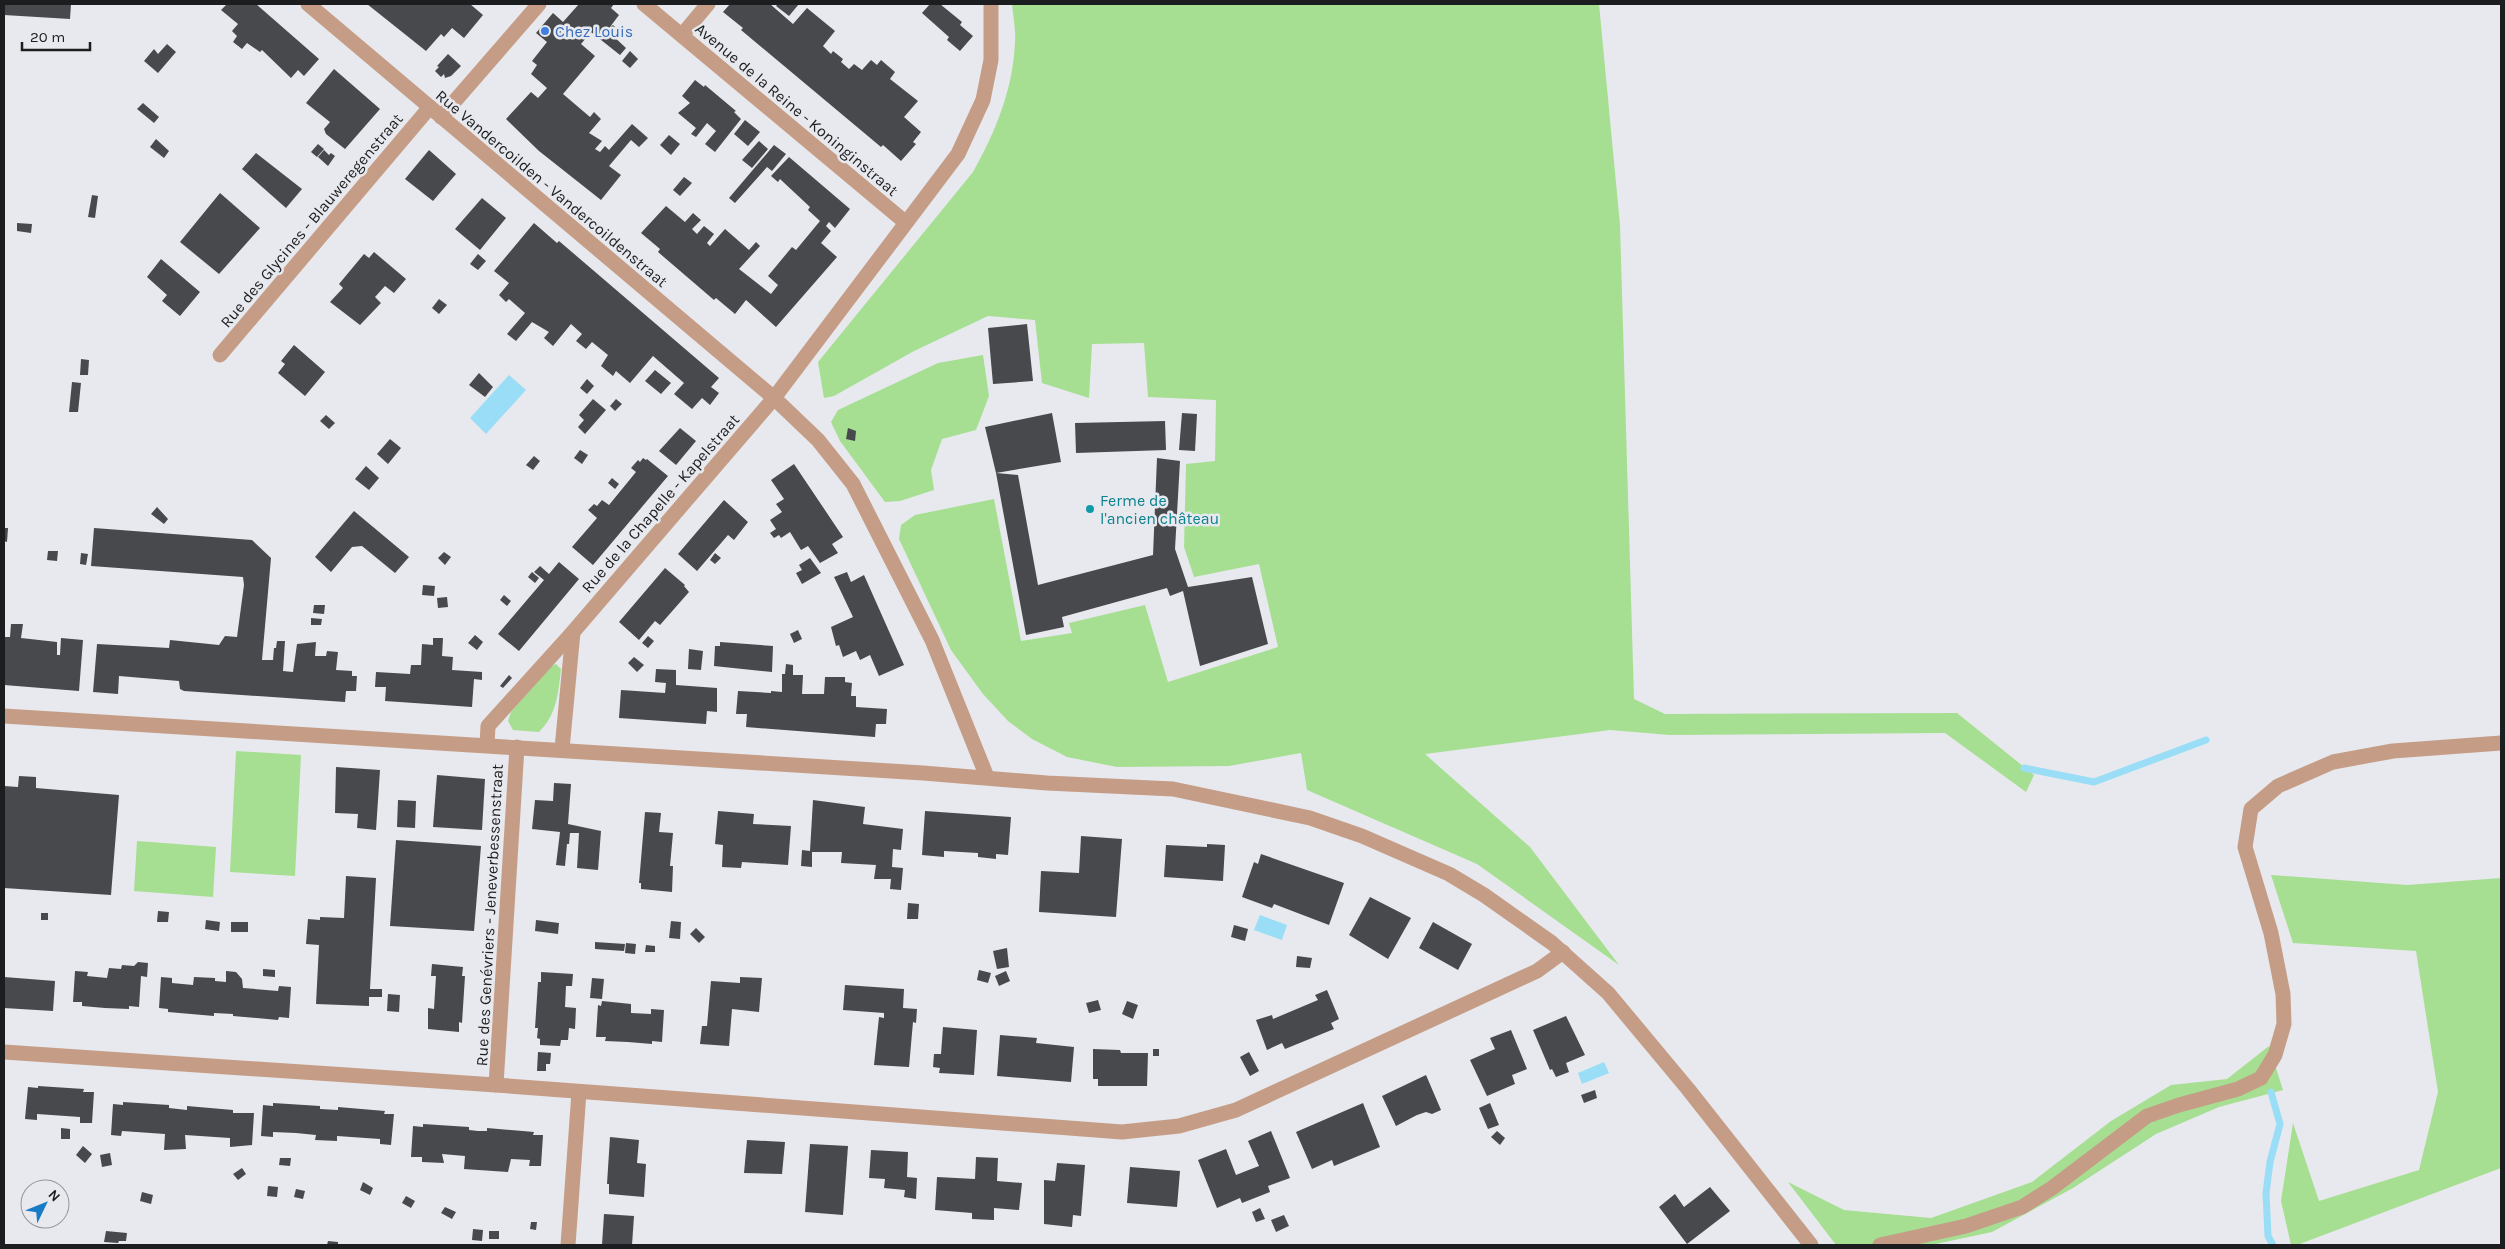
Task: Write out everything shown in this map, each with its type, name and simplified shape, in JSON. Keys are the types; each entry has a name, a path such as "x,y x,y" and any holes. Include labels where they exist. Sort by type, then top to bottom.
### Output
{"street":[{"name":"Rue Vandercoilden - Vandercoildenstraat","path":"308,4 774,398 818,440 853,484 932,640 987,778"},
{"path":"441,117 539,4"},
{"name":"Avenue de la Reine - Koninginstraat","path":"644,4 905,222"},
{"path":"682,35 708,4"},
{"name":"Rue de la Chapelle - Kapelstraat","path":"487,745 488,726 573,632 774,398 958,154 983,100 991,60 992,4"},
{"name":"Rue des Glycines - Blauweregenstraat","path":"220,355 430,107"},
{"path":"562,750 573,632"},
{"path":"4,716 487,745 1046,783 1174,789 1310,818 1362,836 1449,874 1484,895 1563,952 1614,1000 1688,1089 1811,1245"},
{"path":"1880,1245 1966,1226 2022,1207 2052,1188 2147,1116 2238,1089 2261,1078 2275,1054 2284,1024 2283,994 2271,933 2245,847 2251,809 2278,786 2333,762 2393,751 2501,743"},
{"name":"Rue des Genévriers - Jeneverbessenstraat","path":"496,1085 517,748"},
{"path":"4,1052 496,1085 1122,1132 1179,1126 1236,1110 1537,971 1563,952"},
{"path":"568,1245 579,1092"}],"green space":[{"path":"1012,4 1599,4 1620,225 1634,699 1665,714 1957,713 2034,775 2026,792 1945,733 1670,735 1610,730 1425,754 1530,847 1619,965 1477,864 1307,790 1301,753 1229,766 1117,767 1067,757 1032,739 1008,721 983,694 951,650 899,539 901,525 915,515 994,499 1021,641 1072,633 1069,623 1145,605 1168,682 1278,647 1259,564 1194,577 1184,547 1186,464 1215,461 1216,400 1148,397 1144,343 1092,344 1089,398 1042,383 1035,320 988,316 914,351 834,396 824,398 818,362 973,172 989,141 1007,93 1014,59 1015,28"},
{"path":"983,355 989,396 976,430 942,439 931,470 934,490 900,501 885,502 840,441 831,422 838,410 938,363"},
{"path":"556,664 561,669 560,678 556,703 550,718 539,732 513,730 508,721 511,712 551,666"},
{"path":"236,751 301,755 295,876 230,872"},
{"path":"137,841 216,847 213,897 134,891"},
{"path":"2271,875 2407,885 2501,878 2501,1168 2297,1245 2291,1245 2281,1201 2293,1123 2319,1201 2419,1170 2438,1092 2416,951 2293,943"},
{"path":"2269,1046 2283,1090 2219,1107 2156,1134 2073,1188 1992,1232 1931,1245 1836,1245 1788,1182 1844,1210 1931,1218 2032,1182 2111,1121 2171,1085 2227,1079"}],"water":[{"path":"509,375 526,390 486,434 470,418"},
{"path":"1260,915 1287,925 1282,940 1254,930"},
{"path":"1604,1062 1609,1073 1582,1084 1578,1073"}],"building":[{"path":"4,4 71,4 70,19 4,15"},
{"path":"227,4 256,4 319,59 304,76 298,70 291,78 262,50 260,52 247,43 242,49 233,42 237,36 232,31 238,24 221,10"},
{"path":"367,4 470,4 483,15 464,38 452,28 444,37 441,34 426,51"},
{"path":"579,4 614,4 611,8 619,15 610,27 613,25 616,28 611,34 626,48 620,55 591,32 581,44 595,56 563,94 590,117 594,112 601,119 589,133 602,141 595,149 600,152 605,146 609,150 632,124 648,138 639,147 631,140 609,166 621,175 601,200 539,151 506,119 531,92 538,98 547,88 531,74 537,65 532,61 547,42 536,33 553,13 563,22"},
{"path":"730,4 770,4 793,24 807,8 835,31 823,46 831,54 833,51 843,59 841,62 849,69 854,64 862,70 871,60 877,65 881,60 895,72 890,79 918,101 904,117 921,132 913,142 916,144 901,161 883,145 881,147 741,30 743,28 723,12"},
{"path":"778,4 799,4 789,16 776,6"},
{"path":"930,4 940,4 962,22 960,25 973,36 960,51 947,40 949,37 922,13"},
{"path":"167,44 176,52 158,73 144,61 154,49 158,54"},
{"path":"630,51 638,59 630,68 622,61"},
{"path":"448,54 461,66 451,76 445,78 444,74 441,77 435,71"},
{"path":"334,69 380,109 345,149 326,134 324,129 330,122 306,103"},
{"path":"695,80 704,87 705,85 736,111 734,112 741,119 715,152 705,144 716,131 707,123 696,137 691,134 696,128 678,113 690,103 682,96"},
{"path":"143,103 159,117 154,123 137,109"},
{"path":"745,120 760,132 748,146 734,134"},
{"path":"669,135 680,144 671,155 660,145"},
{"path":"156,139 169,151 164,158 150,147"},
{"path":"759,141 768,149 752,168 742,160"},
{"path":"318,144 324,149 317,157 311,152"},
{"path":"774,145 786,154 772,171 767,167 735,203 729,198"},
{"path":"324,150 329,155 331,153 335,156 328,166 318,157"},
{"path":"429,150 456,174 433,201 405,179"},
{"path":"256,153 302,189 286,208 242,169"},
{"path":"789,157 850,209 835,228 829,222 826,226 831,231 821,243 837,257 776,327 746,300 735,314 716,298 714,300 658,252 660,249 641,233 666,206 685,222 693,213 701,220 692,229 697,234 704,226 714,234 707,243 710,246 725,229 749,250 756,242 760,246 739,269 771,294 778,285 768,276 792,247 796,250 820,221 808,210 810,207 780,179 778,182 771,176"},
{"path":"684,177 692,183 680,196 673,190"},
{"path":"220,193 260,228 219,274 180,242"},
{"path":"92,195 98,196 95,218 88,217"},
{"path":"482,198 506,218 480,250 455,229"},
{"path":"17,223 32,224 31,233 17,231"},
{"path":"534,223 557,243 559,241 719,378 711,387 719,393 710,405 702,398 692,409 674,394 684,383 653,356 630,383 616,371 613,376 601,366 608,355 592,342 586,349 576,341 582,334 571,324 553,346 544,338 549,332 532,322 516,341 507,334 525,313 509,299 506,302 499,295 509,283 494,271"},
{"path":"374,252 406,279 394,293 385,286 375,297 381,303 360,325 330,302 343,288 339,284 364,254 369,258"},
{"path":"478,254 486,261 478,270 470,264"},
{"path":"161,259 200,292 180,316 162,301 167,295 147,277"},
{"path":"439,299 447,305 439,314 432,308"},
{"path":"1027,324 1033,381 993,384 988,328"},
{"path":"294,345 325,372 305,396 278,373 285,364 281,361"},
{"path":"81,359 89,360 88,375 80,375"},
{"path":"655,370 671,383 661,394 645,381"},
{"path":"479,373 493,387 485,397 469,385"},
{"path":"587,379 594,386 587,394 580,388"},
{"path":"72,382 81,383 78,412 69,412"},
{"path":"593,399 606,410 585,434 578,427 584,420 579,415"},
{"path":"616,399 622,404 615,411 610,406"},
{"path":"1052,413 1061,462 996,473 985,427"},
{"path":"1182,413 1197,414 1195,451 1179,450"},
{"path":"326,415 335,423 329,429 320,421"},
{"path":"1165,421 1166,450 1076,453 1075,423"},
{"path":"680,428 696,441 676,465 659,451"},
{"path":"848,428 856,431 855,441 846,439"},
{"path":"390,439 401,448 388,464 377,454"},
{"path":"580,450 588,455 582,464 574,458"},
{"path":"534,456 540,461 533,470 526,465"},
{"path":"643,458 647,459 668,476 593,565 572,547 597,518 588,510 594,504 597,506 602,500 609,505 636,472 631,468 638,460 640,462"},
{"path":"1157,458 1180,461 1175,549 1188,587 1252,577 1268,644 1200,666 1183,591 1170,596 1167,588 1062,617 1064,627 1026,635 996,473 1018,475 1038,585 1153,555"},
{"path":"794,464 843,537 832,544 838,553 820,563 808,546 801,550 790,532 781,538 779,535 774,538 770,533 776,529 770,520 782,512 776,504 784,499 771,480"},
{"path":"366,466 379,478 369,490 355,479"},
{"path":"612,478 619,484 615,489 608,483"},
{"path":"724,500 748,522 734,540 728,535 697,571 678,554"},
{"path":"157,507 168,519 164,524 151,514"},
{"path":"354,511 409,557 395,573 362,546 352,547 331,572 315,557"},
{"path":"4,528 8,528 7,542 4,541"},
{"path":"94,528 252,540 271,558 262,660 273,660 277,641 285,641 283,671 293,672 297,644 316,642 315,656 326,656 327,651 338,652 336,670 352,671 352,676 357,676 356,691 346,691 345,702 184,691 180,689 179,681 119,676 118,694 93,692 97,644 169,648 170,640 219,645 225,636 237,637 244,585 243,577 91,566"},
{"path":"48,551 58,551 57,561 47,560"},
{"path":"444,552 451,557 445,565 438,558"},
{"path":"81,553 88,554 86,565 80,564"},
{"path":"715,553 721,558 715,564 710,560"},
{"path":"810,558 821,573 802,584 796,573 802,570 799,565"},
{"path":"559,562 579,579 519,651 498,634 544,580 534,572 540,566 549,574"},
{"path":"665,568 685,585 689,592 660,625 655,621 639,640 619,622"},
{"path":"532,572 539,578 535,583 528,577"},
{"path":"847,572 851,582 864,575 904,665 879,676 870,655 860,660 856,651 843,657 839,645 836,646 831,627 853,617 834,577"},
{"path":"423,585 435,586 434,596 422,595"},
{"path":"504,595 511,601 507,606 500,600"},
{"path":"447,597 448,607 438,608 437,598"},
{"path":"314,605 325,605 324,614 313,613"},
{"path":"311,618 322,619 321,625 311,625"},
{"path":"11,624 23,624 21,638 57,642 57,655 60,655 61,638 83,640 79,691 4,685 4,637 10,637"},
{"path":"798,630 802,639 794,643 790,634"},
{"path":"475,635 483,642 477,650 468,643"},
{"path":"648,636 654,641 648,648 642,643"},
{"path":"433,638 443,638 442,656 453,657 452,670 482,672 482,680 474,679 472,707 385,701 386,687 375,687 376,672 410,674 411,665 421,665 422,644 433,645"},
{"path":"720,642 773,646 772,672 714,666 715,646 720,646"},
{"path":"689,649 703,651 701,670 688,669"},
{"path":"634,657 644,665 637,672 628,663"},
{"path":"786,664 793,665 793,675 803,675 802,694 824,694 825,677 845,677 845,682 852,683 851,696 856,696 856,707 887,709 886,724 876,724 875,737 746,727 747,714 736,714 738,691 782,692 782,674 785,674"},
{"path":"656,669 676,670 676,685 717,688 717,712 707,711 706,724 619,718 621,690 665,693 666,683 655,682"},
{"path":"509,675 512,678 503,688 500,686"},
{"path":"336,767 380,770 376,830 357,828 358,814 335,813"},
{"path":"437,775 485,779 482,830 433,827"},
{"path":"19,776 36,777 36,788 119,795 111,895 4,888 4,786 18,787"},
{"path":"554,783 571,784 568,824 601,831 598,870 577,868 579,833 570,833 565,866 556,865 560,832 532,829 535,800 553,801"},
{"path":"398,800 416,801 415,828 397,827"},
{"path":"813,800 865,807 863,824 903,829 901,850 893,849 892,867 903,868 901,890 890,889 891,879 874,879 876,865 841,863 842,852 812,852 812,867 801,866 802,850 810,851"},
{"path":"718,811 754,814 753,824 791,826 788,865 742,862 741,868 722,867 723,845 715,844"},
{"path":"925,811 1011,817 1008,855 996,854 996,859 978,857 978,853 944,851 944,857 922,855"},
{"path":"645,812 661,813 659,832 673,833 670,866 673,866 672,892 641,889 641,883 639,883"},
{"path":"1081,836 1122,839 1116,917 1039,912 1041,871 1079,873"},
{"path":"396,840 481,846 474,931 390,926"},
{"path":"1207,844 1225,845 1223,881 1164,877 1166,845 1207,847"},
{"path":"1261,854 1344,883 1329,925 1274,904 1272,908 1242,897 1254,862 1258,864"},
{"path":"346,876 376,878 370,989 382,989 382,997 369,997 369,1006 316,1004 319,945 306,944 308,919 320,920 320,917 344,918"},
{"path":"1370,897 1411,918 1388,959 1349,935"},
{"path":"908,903 919,904 918,919 907,919"},
{"path":"158,911 169,912 168,922 157,922"},
{"path":"41,913 48,913 48,920 41,920"},
{"path":"206,920 220,922 219,931 205,929"},
{"path":"536,920 559,923 558,934 535,931"},
{"path":"671,921 681,922 680,939 669,938"},
{"path":"231,922 248,922 248,932 231,932"},
{"path":"1433,922 1472,944 1458,970 1419,948"},
{"path":"1234,925 1248,929 1245,941 1231,937"},
{"path":"696,928 705,937 699,943 690,934"},
{"path":"595,942 625,944 624,951 595,949"},
{"path":"626,943 636,944 635,954 625,953"},
{"path":"646,945 655,946 655,952 645,952"},
{"path":"1007,948 1009,967 997,969 993,951"},
{"path":"1297,956 1312,958 1310,968 1296,967"},
{"path":"138,962 148,963 147,977 141,976 139,1007 129,1006 129,1009 105,1008 82,1006 82,1002 73,1002 75,971 88,972 87,976 107,978 109,968 121,969 122,965 134,966"},
{"path":"432,964 463,967 462,976 465,976 462,1023 459,1022 459,1032 428,1029 428,1008 434,1009 436,976 431,976"},
{"path":"263,969 275,970 275,977 263,976"},
{"path":"979,970 991,973 988,983 977,980"},
{"path":"226,971 236,972 242,979 243,988 278,991 279,986 291,987 289,1018 279,1017 278,1020 214,1013 214,1016 168,1012 168,1009 159,1008 161,977 172,978 172,983 193,985 194,977 215,978 215,981 226,982"},
{"path":"1006,971 1010,981 999,986 995,976"},
{"path":"541,972 573,974 572,986 566,986 565,1007 576,1008 575,1029 569,1028 568,1040 561,1040 560,1046 540,1045 540,1039 537,1038 538,1028 535,1028 538,982 541,982"},
{"path":"4,977 55,981 53,1011 4,1008"},
{"path":"740,977 762,978 759,1012 732,1009 729,1046 700,1044 702,1026 707,1026 711,981 740,983"},
{"path":"592,978 604,979 602,999 590,998"},
{"path":"845,985 904,989 903,1008 917,1009 916,1023 913,1022 909,1067 874,1065 879,1017 884,1018 884,1013 843,1010"},
{"path":"1327,990 1339,1019 1331,1023 1334,1029 1285,1049 1282,1043 1267,1050 1256,1020 1272,1015 1273,1019 1318,1000 1315,995"},
{"path":"388,994 400,995 399,1012 387,1011"},
{"path":"1098,1000 1101,1010 1089,1013 1086,1003"},
{"path":"602,1001 631,1004 631,1013 651,1014 651,1009 664,1010 662,1042 652,1041 652,1044 605,1041 606,1037 596,1037 598,1005 601,1006"},
{"path":"1127,1001 1138,1005 1133,1019 1122,1014"},
{"path":"1566,1016 1585,1055 1566,1063 1569,1072 1556,1077 1552,1069 1550,1070 1533,1030"},
{"path":"943,1027 977,1030 974,1075 939,1073 940,1068 933,1067 934,1054 941,1054"},
{"path":"1511,1030 1527,1069 1512,1075 1515,1084 1487,1096 1470,1060 1495,1049 1490,1038"},
{"path":"1000,1035 1037,1038 1036,1043 1074,1047 1071,1082 997,1076"},
{"path":"1093,1049 1120,1050 1121,1053 1148,1053 1147,1086 1098,1086 1098,1079 1093,1079"},
{"path":"1153,1049 1159,1049 1159,1056 1153,1056"},
{"path":"538,1052 551,1053 550,1064 546,1064 546,1071 537,1071"},
{"path":"1249,1052 1259,1071 1250,1076 1240,1057"},
{"path":"1426,1075 1441,1110 1432,1114 1426,1112 1417,1115 1396,1126 1382,1096"},
{"path":"38,1086 84,1089 83,1092 94,1092 92,1123 80,1123 80,1117 37,1114 37,1120 25,1119 28,1087 38,1088"},
{"path":"1595,1090 1597,1098 1584,1103 1581,1095"},
{"path":"123,1102 169,1105 169,1108 187,1110 187,1106 233,1110 233,1113 254,1113 252,1145 230,1147 230,1138 185,1135 186,1149 164,1150 165,1134 122,1131 121,1136 111,1135 113,1104 123,1105"},
{"path":"273,1103 320,1106 320,1109 338,1110 338,1107 385,1111 384,1114 394,1114 391,1145 380,1144 380,1139 337,1136 337,1141 315,1140 316,1135 296,1133 273,1132 273,1137 261,1136 263,1105 273,1106"},
{"path":"1363,1103 1380,1147 1334,1166 1332,1160 1312,1169 1296,1132"},
{"path":"1490,1103 1499,1125 1488,1129 1479,1108"},
{"path":"423,1124 469,1127 469,1130 478,1131 487,1131 487,1128 534,1132 533,1135 543,1135 541,1166 529,1166 530,1160 511,1159 508,1172 464,1169 465,1156 442,1154 444,1163 422,1162 422,1157 411,1157 413,1126 423,1127"},
{"path":"61,1128 70,1129 70,1139 61,1139"},
{"path":"1271,1131 1290,1178 1268,1186 1270,1192 1242,1203 1240,1198 1217,1208 1198,1160 1226,1149 1236,1175 1259,1166 1248,1141"},
{"path":"1497,1131 1505,1138 1500,1145 1491,1137"},
{"path":"610,1137 639,1140 637,1163 646,1164 644,1197 609,1194 609,1184 607,1184"},
{"path":"747,1140 785,1142 782,1174 744,1173"},
{"path":"810,1144 848,1146 843,1215 805,1212"},
{"path":"83,1146 92,1154 85,1163 76,1155"},
{"path":"871,1150 908,1152 907,1177 917,1178 916,1199 904,1197 905,1190 884,1188 885,1179 869,1178"},
{"path":"110,1153 112,1165 102,1167 100,1155"},
{"path":"976,1157 998,1158 997,1181 1022,1183 1019,1210 994,1208 994,1220 972,1219 972,1213 935,1210 937,1177 975,1179"},
{"path":"280,1158 291,1158 290,1166 279,1165"},
{"path":"1057,1163 1085,1165 1081,1216 1073,1215 1072,1227 1044,1224 1044,1180 1055,1181"},
{"path":"1130,1167 1180,1171 1177,1207 1127,1203"},
{"path":"242,1168 246,1174 238,1180 233,1174"},
{"path":"363,1182 373,1188 370,1195 360,1190"},
{"path":"268,1186 278,1187 277,1197 267,1196"},
{"path":"1710,1187 1730,1211 1687,1244 1659,1207 1675,1194 1684,1207"},
{"path":"296,1189 305,1191 303,1199 294,1197"},
{"path":"142,1192 153,1195 151,1204 140,1201"},
{"path":"406,1196 415,1201 411,1208 402,1203"},
{"path":"445,1207 456,1212 452,1219 441,1213"},
{"path":"1260,1208 1265,1219 1256,1222 1252,1212"},
{"path":"604,1214 634,1216 632,1245 602,1245"},
{"path":"1284,1215 1289,1226 1276,1232 1271,1220"},
{"path":"531,1222 537,1222 536,1230 530,1229"},
{"path":"473,1229 483,1230 482,1241 472,1240"},
{"path":"106,1231 127,1233 126,1241 119,1241 118,1243 104,1242"},
{"path":"489,1231 499,1231 499,1239 489,1239"},
{"path":"328,1241 338,1242 338,1245 327,1245"}],"waterway":[{"path":"2024,768 2094,782 2206,740"},
{"path":"2271,1092 2280,1124 2270,1162 2266,1193 2268,1236 2273,1245"}],"place":[{"name":"Chez Louis","path":"545,31"},
{"name":"Ferme de l'ancien château","path":"1090,509"}]}
